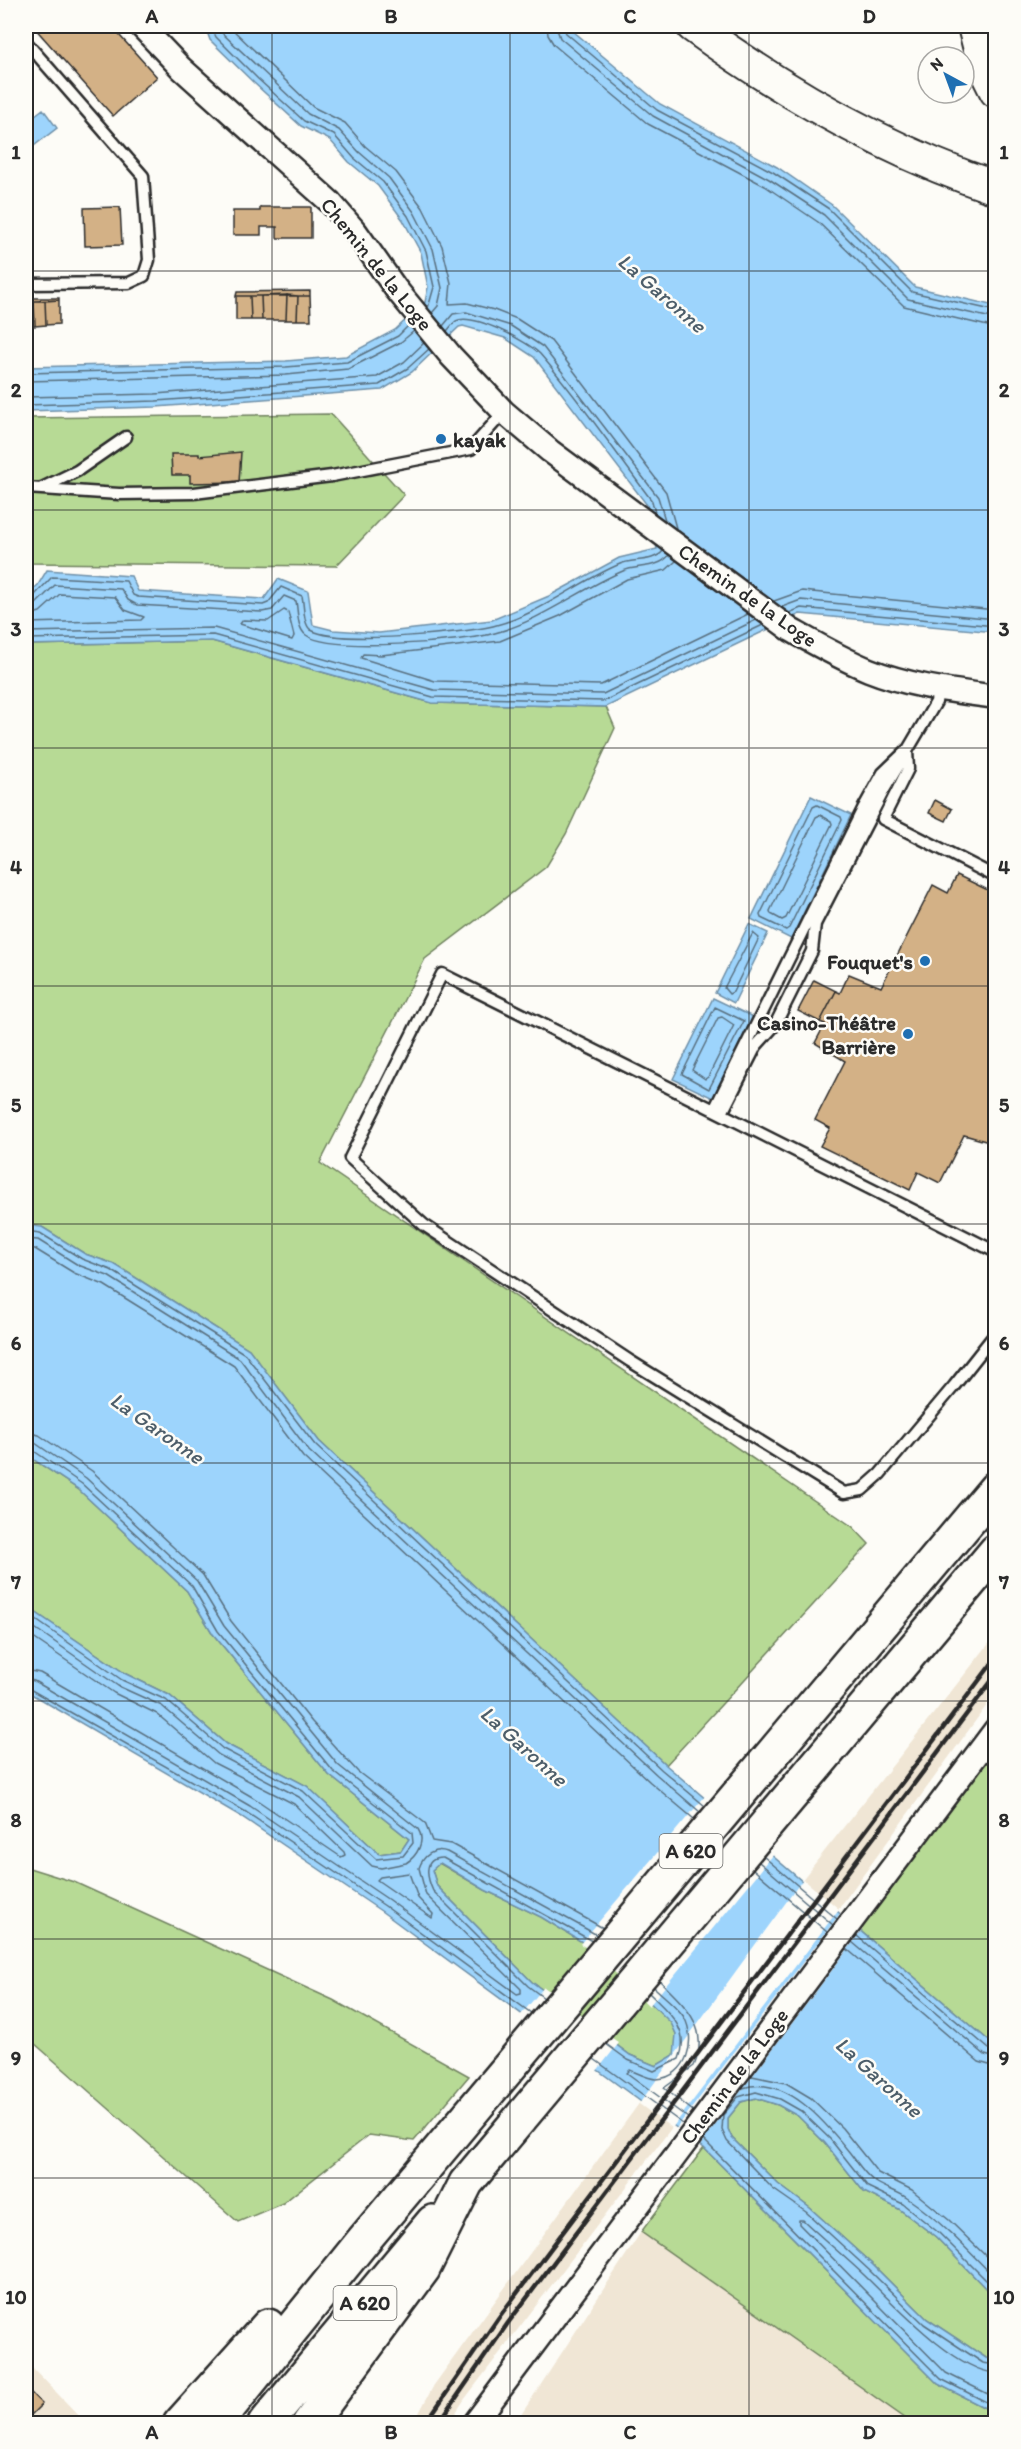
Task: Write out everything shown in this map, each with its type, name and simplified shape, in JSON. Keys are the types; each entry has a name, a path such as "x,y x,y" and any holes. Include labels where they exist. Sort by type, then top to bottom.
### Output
{"highway":[{"name":"A 620","path":"215,2424 363,2241 996,1488"},
{"name":"A 620","path":"265,2424 987,1561"},
{"path":"309,2424 423,2269 466,2183"},
{"path":"180,2424 278,2315 363,2241"}],"main road":[{"path":"693,26 781,86 841,119 917,156 996,188"},
{"path":"974,26 985,69 996,91"}],"street":[{"name":"Chemin de la Loge","path":"141,26 181,68 330,202 504,412 550,451 587,476 791,630 870,671 939,689 996,697"},
{"name":"Chemin de la Loge","path":"156,26 202,72 335,192 362,223 400,286"},
{"name":"Chemin de la Loge","path":"455,353 587,476"},
{"name":"Chemin de la Loge","path":"474,2424 996,1729"}],"lane":[{"path":"26,42 143,176 149,260 144,276 129,283 26,284"},
{"path":"26,488 119,494 194,494 332,476 471,449 504,412"},
{"path":"40,489 77,471 126,437"},
{"path":"718,1112 756,1046 775,1025 812,951 815,924 883,773 907,750 936,702 939,689"},
{"path":"883,819 908,769 907,750"},
{"path":"867,811 996,877"},
{"path":"718,1112 867,811"},
{"path":"996,1252 442,974 350,1158 424,1225 630,1361 844,1493 862,1490 880,1474 996,1333"}],"shaded area":[{"path":"995,1636 995,1694 837,1911 464,2400 449,2423 413,2424 434,2385 801,1881"},
{"path":"641,2232 912,2423 515,2424"},
{"path":"26,2361 86,2423 26,2423"}],"green space":[{"path":"331,414 404,495 336,566 26,563 26,418"},
{"path":"212,641 432,703 606,707 615,728 566,834 546,867 425,959 320,1163 853,1527 869,1544 666,1765 319,1441 249,1349 114,1264 85,1254 42,1227 26,1225 26,645"},
{"path":"26,1451 31,1458 78,1489 187,1591 213,1634 329,1775 409,1839 401,1851 379,1854 307,1786 226,1744 169,1695 126,1674 26,1606"},
{"path":"995,1748 995,2046 857,1928"},
{"path":"439,1863 485,1890 541,1917 597,1951 672,2023 676,2034 675,2055 656,2066 630,2055 532,1982 437,1886 432,1870"},
{"path":"26,1867 74,1882 333,2000 469,2076 414,2141 369,2135 283,2203 238,2222 26,2036"},
{"path":"756,2098 778,2105 798,2116 825,2143 864,2192 899,2209 936,2237 995,2298 995,2360 986,2358 927,2319 873,2265 810,2208 778,2184 732,2138 728,2129 728,2118 741,2102"},
{"path":"704,2148 938,2384 995,2413 995,2423 912,2423 641,2232"}],"water":[{"name":"La Garonne","path":"205,26 567,26 660,104 777,167 832,205 915,287 995,306 995,632 800,614 606,707 432,703 212,641 26,645 26,595 38,585 47,570 131,576 138,591 264,599 278,579 308,591 313,625 333,630 379,633 492,620 549,596 619,558 657,549 647,505 534,357 505,338 463,326 459,327 412,372 382,390 156,407 26,411 26,367 286,361 346,356 395,330 425,302 428,287 421,253 403,220 378,186 349,162 330,140 301,126 254,83 210,40"},
{"path":"43,109 57,128 26,152 26,122"},
{"path":"811,796 851,815 791,939 751,919"},
{"path":"749,924 768,933 734,1003 715,993"},
{"path":"713,998 753,1017 713,1098 673,1079"},
{"name":"La Garonne","path":"26,1225 42,1227 85,1254 114,1264 249,1349 319,1441 666,1765 995,2046 995,2298 936,2237 899,2209 864,2192 825,2143 798,2116 778,2105 756,2098 741,2102 728,2118 728,2129 732,2138 778,2184 810,2208 873,2265 927,2319 986,2358 995,2360 995,2413 938,2384 704,2148 381,1911 242,1817 26,1691 26,1606 126,1674 169,1695 226,1744 307,1786 379,1854 401,1851 409,1839 329,1775 213,1634 187,1591 78,1489 31,1458 26,1451","holes":["440,1863 485,1890 541,1917 597,1951 671,2023 676,2034 674,2055 656,2066 630,2055 532,1982 437,1886 432,1870"]}],"pier":[{"path":"706,1795 774,1854 649,2006 595,1953 580,1944"},
{"path":"803,1879 839,1909 672,2128 639,2104"},
{"path":"842,1911 863,1929 699,2147 675,2130"},
{"path":"544,1987 619,2043 596,2072 520,2016"}],"building":[{"path":"33,26 111,26 157,77 113,116"},
{"path":"120,207 122,245 85,246 84,208"},
{"path":"260,207 311,207 311,238 277,238 277,227 261,227 261,235 233,235 233,211 260,211"},
{"path":"310,291 310,296 236,296 237,292"},
{"path":"287,295 298,296 297,320 286,320"},
{"path":"287,295 286,320 262,320 261,296"},
{"path":"236,296 250,296 251,320 236,320"},
{"path":"250,296 261,296 262,320 251,320"},
{"path":"298,296 310,296 311,320 297,320"},
{"path":"26,298 59,298 59,300 26,301"},
{"path":"59,300 59,324 46,325 45,301"},
{"path":"26,301 34,301 35,326 26,326"},
{"path":"34,301 45,301 46,325 35,326"},
{"path":"241,452 239,482 190,483 190,475 172,475 171,454 199,454 199,456"},
{"path":"935,800 952,809 946,821 929,813"},
{"name":"Casino-Théâtre Barrière","path":"957,875 996,894 996,1144 964,1135 940,1183 918,1172 910,1190 820,1146 830,1128 815,1120 845,1061 815,1043 825,1024 820,1022 836,991 840,993 849,974 881,987 933,885 948,893"},
{"path":"814,980 836,991 820,1022 798,1011"},
{"path":"26,2388 42,2404 30,2416 37,2424 26,2424"}],"railway":[{"path":"425,2424 499,2317 996,1658"},
{"path":"438,2424 508,2323 996,1675"}],"place":[{"name":"kayak","path":"441,439"},
{"name":"Fouquet's","path":"925,961"},
{"name":"Casino-Théâtre Barrière","path":"908,1034"}]}
